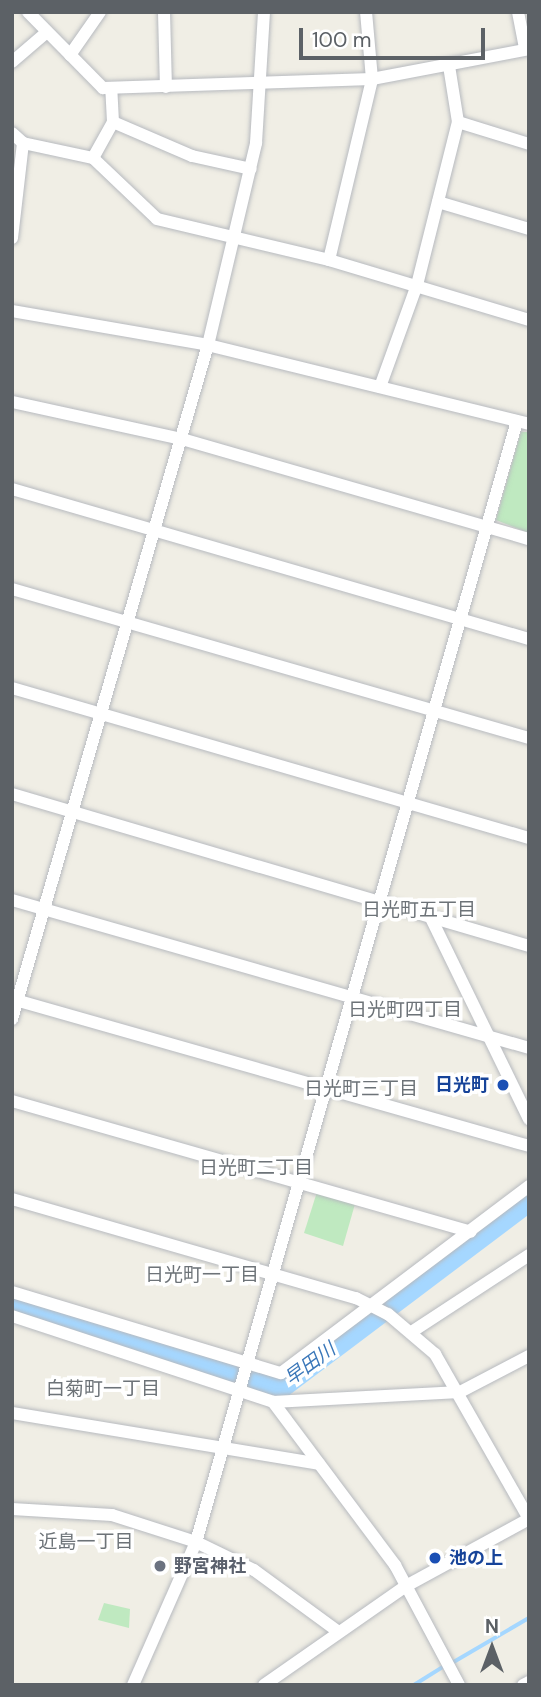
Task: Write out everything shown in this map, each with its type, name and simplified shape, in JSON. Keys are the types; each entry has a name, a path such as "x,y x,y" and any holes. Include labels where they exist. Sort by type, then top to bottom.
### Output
{"street":[{"path":"71,55 100,12"},
{"path":"164,12 166,87"},
{"path":"12,1019 15,1000 156,530 208,345 251,169 264,83 264,12"},
{"path":"329,260 373,79 366,12"},
{"path":"36,15 47,32 103,88 111,88 373,79 449,66 527,48 518,12"},
{"path":"12,62 47,32"},
{"path":"380,387 417,285 458,122 449,66"},
{"path":"93,158 113,122 111,88"},
{"path":"113,122 192,156 251,169"},
{"path":"458,122 529,144"},
{"path":"12,238 16,139 93,158 148,215 329,260 529,320"},
{"path":"438,202 529,229"},
{"path":"12,311 208,345 523,422 487,527 220,1450 196,1542 133,1685"},
{"path":"12,402 182,439 529,539"},
{"path":"12,489 529,639"},
{"path":"12,589 529,738"},
{"path":"12,688 529,838"},
{"path":"12,794 380,900 529,946"},
{"path":"12,900 529,1048"},
{"path":"430,916 529,1119"},
{"path":"15,1000 529,1146"},
{"path":"12,1101 299,1180 471,1232"},
{"path":"12,1292 245,1366 288,1370 379,1309 529,1186"},
{"path":"12,1199 272,1273 379,1309 413,1331 460,1392 529,1519 406,1586 336,1630 264,1685"},
{"path":"413,1331 529,1255"},
{"path":"12,1316 239,1385 273,1402 406,1586 459,1685"},
{"path":"273,1402 460,1392 529,1356"},
{"path":"12,1413 220,1450 319,1464"},
{"path":"12,1509 112,1515 196,1542 254,1570 336,1630"},
{"path":"523,1685 529,1682"}],"green space":[{"path":"521,432 529,432 529,533 496,520"},
{"path":"317,1192 355,1204 343,1246 304,1233"},
{"path":"104,1603 130,1609 129,1628 98,1620"}],"waterway":[{"name":"早田川","path":"12,1305 281,1386 529,1199"},
{"path":"452,1663 529,1618"},
{"path":"414,1685 445,1666"}],"place":[{"name":"日光町","path":"503,1085"},
{"name":"池の上","path":"435,1558"},
{"name":"野宮神社","path":"160,1566"}],"district":[{"name":"日光町五丁目","path":"419,910"},
{"name":"日光町四丁目","path":"405,1010"},
{"name":"日光町三丁目","path":"361,1089"},
{"name":"日光町二丁目","path":"256,1168"},
{"name":"日光町一丁目","path":"202,1275"},
{"name":"白菊町一丁目","path":"103,1389"},
{"name":"近島一丁目","path":"86,1542"}]}
